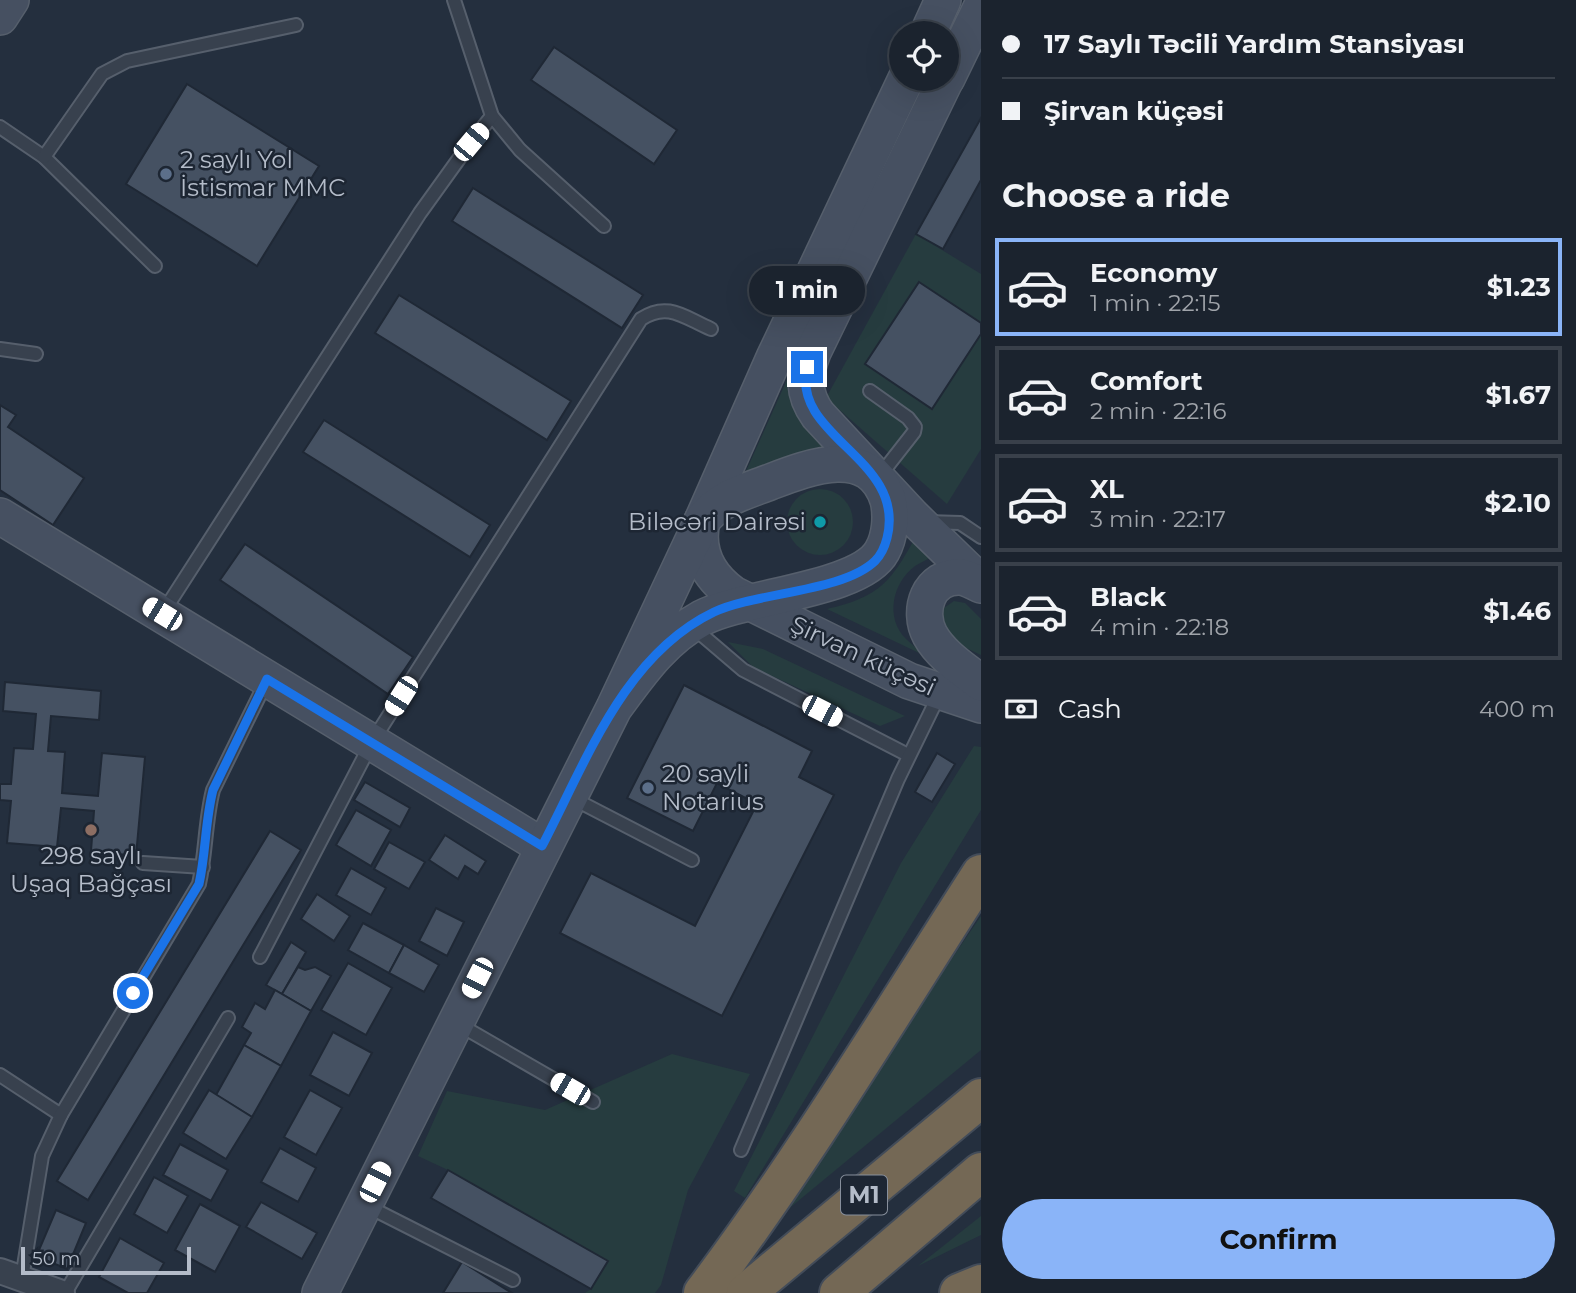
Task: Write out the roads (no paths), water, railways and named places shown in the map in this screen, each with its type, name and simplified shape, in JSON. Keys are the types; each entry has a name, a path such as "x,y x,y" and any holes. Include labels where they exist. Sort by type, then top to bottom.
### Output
{"highway":[{"path":"703,1293 787,1176 981,874"},
{"name":"M1","path":"746,1293 981,1098"},
{"name":"M1","path":"839,1293 981,1172"},
{"path":"959,1293 981,1284"}],"street":[{"path":"0,17 11,0"},
{"path":"933,21 943,0"},
{"path":"959,54 981,9"},
{"path":"320,1293 542,846 614,708 702,521 774,358 900,91"},
{"path":"941,91 813,352 807,367 805,386 812,408 918,522 981,584"},
{"path":"614,708 653,655 682,630 718,610 823,584 864,570 877,560 887,538 890,510 878,479 854,465 821,465 799,470 716,505 702,521 701,548 707,568 722,586 747,601"},
{"path":"0,516 542,846"},
{"path":"981,584 960,577 945,580 934,587 926,598 923,610 925,625 940,649 981,683"},
{"name":"Şirvan küçəsi","path":"747,601 909,681 981,705"},
{"path":"11,1275 64,1293"}],"lane":[{"path":"454,0 492,116 520,150 604,226"},
{"path":"44,157 102,74 127,61 296,25"},
{"path":"162,614 420,213 492,116"},
{"path":"0,127 44,157 155,266"},
{"path":"260,957 372,742 641,319 652,312 667,309 711,329"},
{"path":"0,349 36,354"},
{"path":"870,391 915,426 914,432 878,479"},
{"path":"918,522 960,523 981,537"},
{"path":"682,630 702,635 743,670 908,755"},
{"path":"11,1275 42,1156 61,1115 199,884 208,808 213,790 267,679"},
{"path":"741,1150 908,755 940,693"},
{"path":"569,796 692,860"},
{"path":"143,863 203,867"},
{"path":"64,1293 228,1018"},
{"path":"455,1022 593,1102"},
{"path":"0,1075 61,1115"},
{"path":"364,1204 513,1280"}],"place":[{"name":"2 saylı Yol İstismar MMC","path":"166,174"},
{"name":"Biləcəri Dairəsi","path":"820,522"},
{"name":"20 sayli Notarius","path":"648,788"},
{"name":"298 saylı Uşaq Bağçası","path":"91,830"}]}
